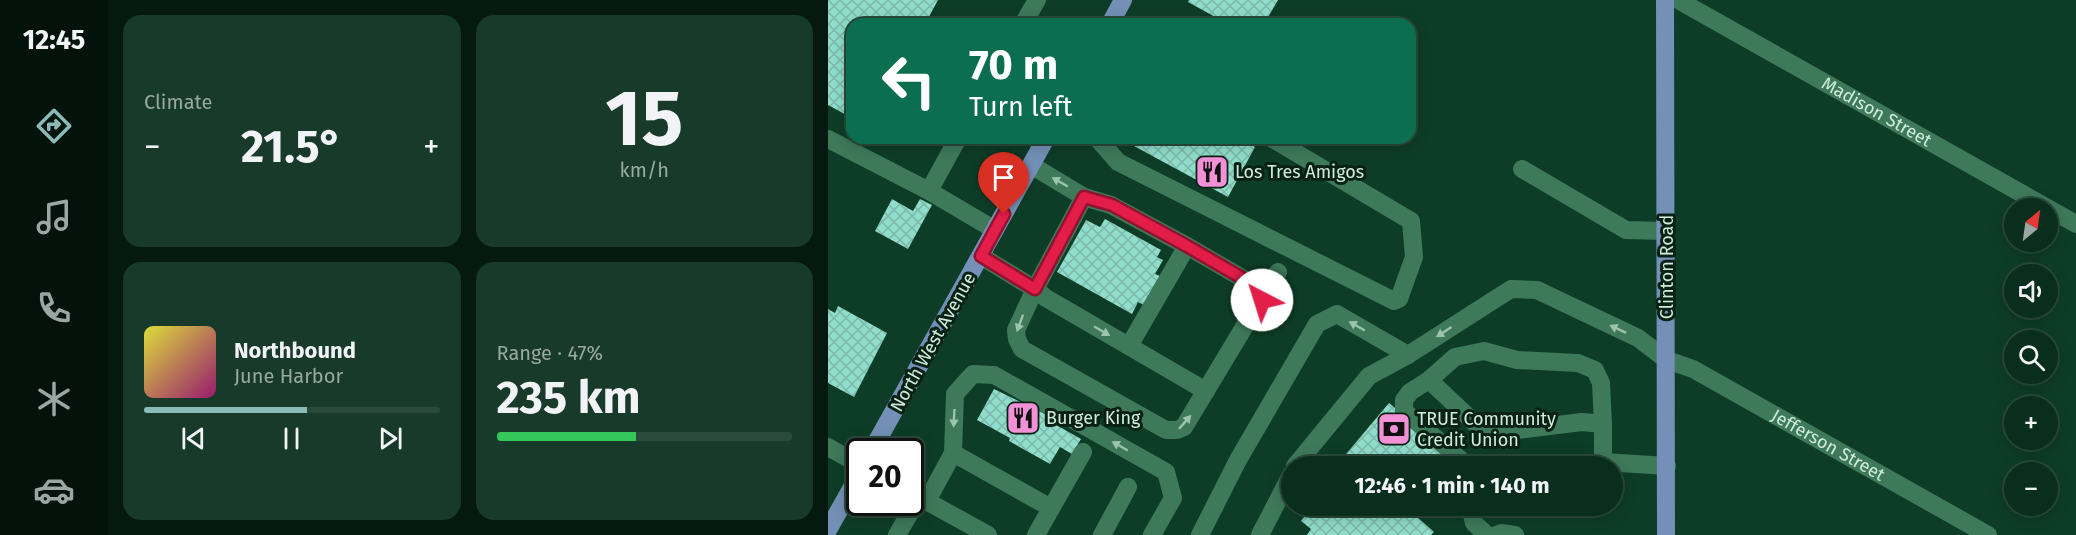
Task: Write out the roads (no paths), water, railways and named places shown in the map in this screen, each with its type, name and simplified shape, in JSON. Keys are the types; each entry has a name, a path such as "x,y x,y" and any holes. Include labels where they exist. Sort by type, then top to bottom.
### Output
{"main road":[{"path":"1113,18 1123,0"},
{"name":"Clinton Road","path":"1665,0 1666,535"},
{"name":"North West Avenue","path":"879,438 1043,144"},
{"path":"828,530 846,497"}],"street":[{"path":"1026,18 1037,0"},
{"name":"Madison Street","path":"1678,0 2076,224"},
{"path":"828,139 929,191 995,230"},
{"path":"929,191 955,144"},
{"path":"1102,144 1118,162 1394,301 1399,299 1414,256 1411,221 1281,144"},
{"path":"1031,165 1084,197 1112,205 1187,246 1261,289 1264,294"},
{"path":"1522,169 1626,230 1666,231"},
{"path":"1084,197 1035,289 1016,330 1017,339 1022,349 1166,430 1177,430 1184,427 1278,272"},
{"path":"1129,346 1187,246"},
{"path":"981,256 1046,298 1206,391"},
{"name":"Jefferson Street","path":"1303,456 1369,376 1408,355 1511,289 1537,290 1638,338 1667,360 1693,369 1988,535"},
{"path":"1200,535 1238,460 1317,324 1337,314 1408,355"},
{"path":"1456,456 1404,411 1404,400 1410,392 1429,380 1455,357 1484,351 1517,360 1578,363 1595,370 1601,382 1603,456"},
{"path":"924,490 952,453 955,394 973,374 994,375 1166,472 1173,498 1152,535"},
{"path":"1429,380 1479,427 1517,430 1582,422 1603,424"},
{"path":"828,447 846,457"},
{"path":"1036,535 1083,452"},
{"path":"952,453 1051,508"},
{"path":"1623,463 1666,466"},
{"path":"1102,535 1128,487"},
{"path":"1260,535 1281,494"},
{"path":"924,500 988,535"},
{"path":"897,535 908,516"},
{"path":"1472,516 1474,523 1487,535"},
{"path":"1497,535 1501,533 1515,535"}],"place":[{"name":"Los Tres Amigos","path":"1212,172"},
{"name":"Burger King","path":"1023,418"},
{"name":"TRUE Community Credit Union","path":"1394,429"}]}
